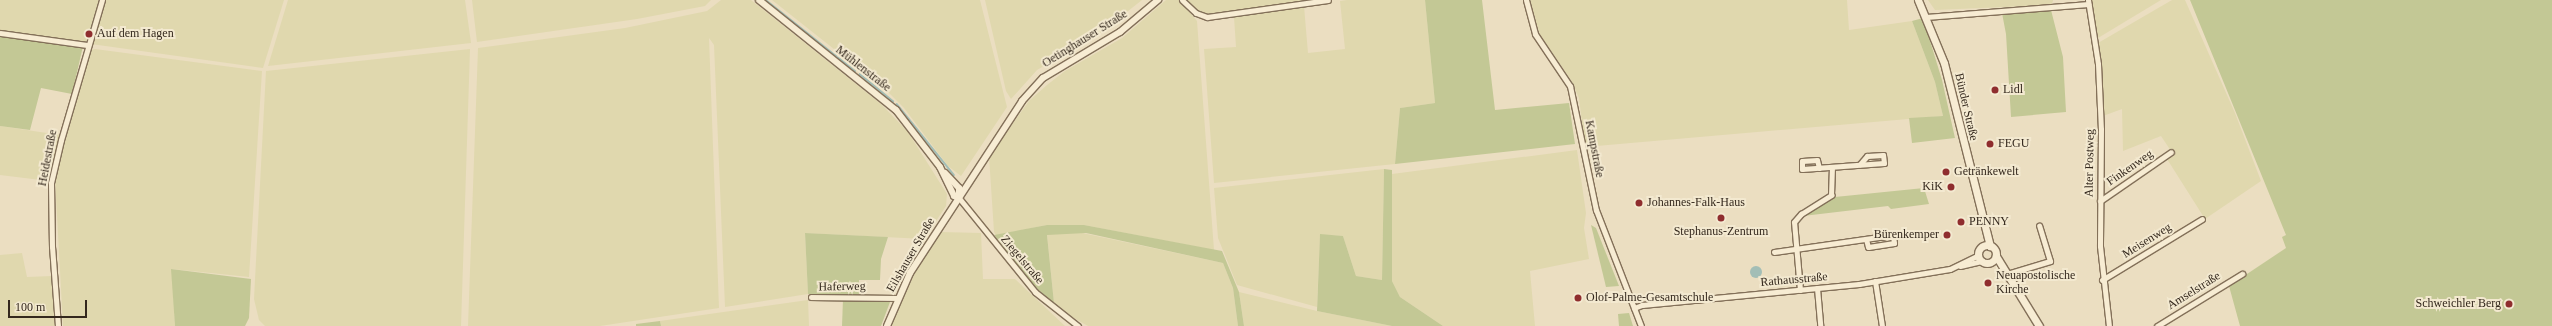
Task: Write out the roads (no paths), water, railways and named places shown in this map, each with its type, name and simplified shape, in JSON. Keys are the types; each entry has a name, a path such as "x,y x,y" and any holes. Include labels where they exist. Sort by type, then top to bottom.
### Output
{"main road":[{"name":"Bünder Straße","path":"1918,0 1926,17 1951,88 1987,246"},
{"path":"1994,259 1995,250 1987,246 1980,258 1994,259 2007,274 2039,326"}],"street":[{"name":"Heidestraße","path":"58,326 52,247 52,183 61,140 102,0"},
{"name":"Mühlenstraße","path":"759,0 896,110 940,167 954,196 959,198"},
{"name":"Oetinghauser Straße","path":"959,198 1015,109 1043,78 1120,32 1158,0"},
{"path":"1182,0 1196,13 1207,17 1328,0"},
{"name":"Kampstraße","path":"1526,0 1535,34 1570,86 1596,210 1640,326"},
{"path":"1926,17 2088,2"},
{"name":"Alter Postweg","path":"2088,2 2098,64 2101,129 2100,201 2102,280 2109,326"},
{"path":"0,33 88,45"},
{"name":"Finkenweg","path":"2100,201 2171,152"},
{"path":"1819,168 1860,164"},
{"path":"1800,290 1794,228 1796,218 1831,195 1832,167"},
{"name":"Eilshauser Straße","path":"887,326 897,298 910,273 959,198"},
{"name":"Ziegelstraße","path":"959,198 1035,292 1078,326"},
{"name":"Meisenweg","path":"2102,280 2202,219"},
{"path":"2007,274 2050,261 2039,226"},
{"path":"1774,252 1796,251 1866,239 1893,235 1894,243 1868,247 1866,239"},
{"name":"Rathausstraße","path":"1634,308 1642,305 1800,290 1875,281 1955,267 1980,258"},
{"name":"Amselstraße","path":"2157,326 2242,274"},
{"path":"1875,281 1882,326"},
{"path":"1817,288 1820,326"},
{"name":"Haferweg","path":"811,297 897,298"}],"water":[{"path":"1758,266 1761,267 1761,277 1754,278 1751,277 1750,270 1751,267"}],"waterway":[{"path":"766,0 855,71"},
{"path":"860,74 893,101"},
{"path":"897,104 954,175"}],"place":[{"name":"Auf dem Hagen","path":"89,34"},
{"name":"Lidl","path":"1995,90"},
{"name":"FEGU","path":"1990,144"},
{"name":"Getränkewelt","path":"1946,172"},
{"name":"KiK","path":"1951,187"},
{"name":"Johannes-Falk-Haus","path":"1639,203"},
{"name":"Stephanus-Zentrum","path":"1721,218"},
{"name":"PENNY","path":"1961,222"},
{"name":"Bürenkemper","path":"1947,235"},
{"name":"Neuapostolische Kirche","path":"1988,283"},
{"name":"Olof-Palme-Gesamtschule","path":"1578,298"},
{"name":"Schweichler Berg","path":"2509,304"}]}
